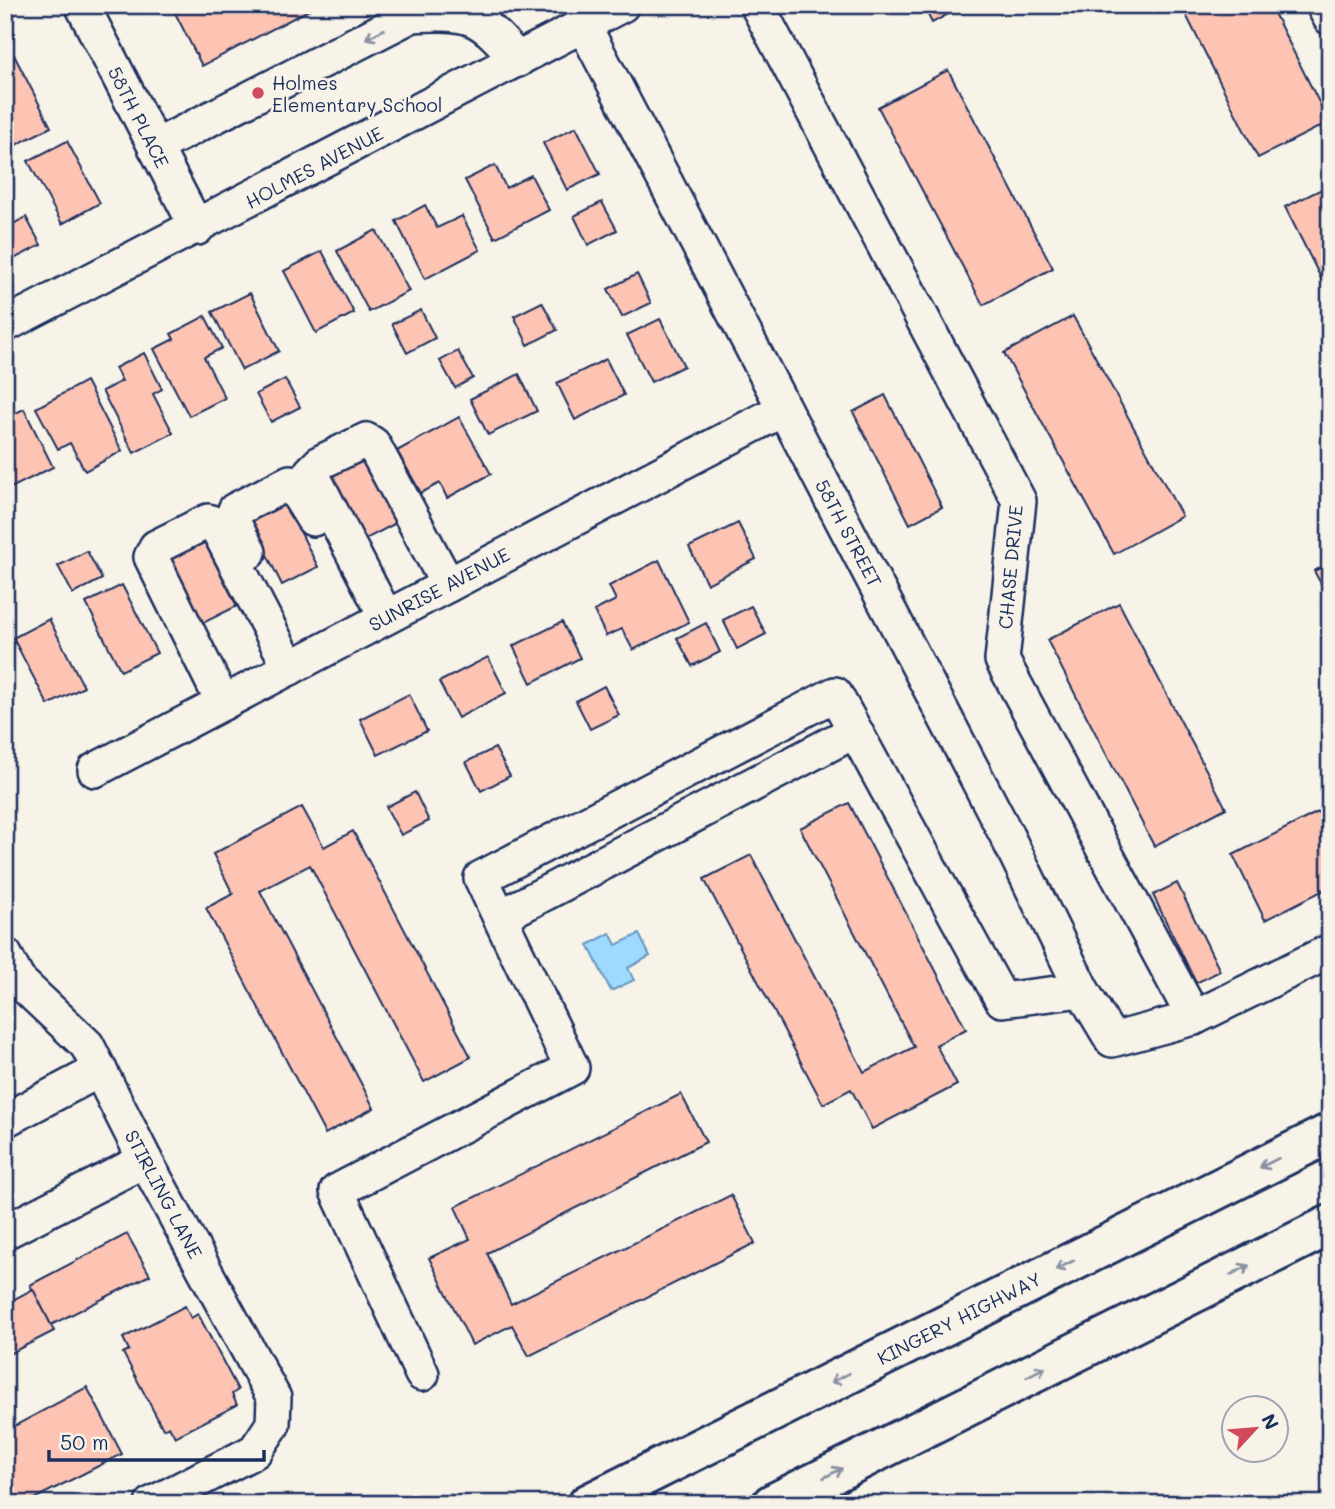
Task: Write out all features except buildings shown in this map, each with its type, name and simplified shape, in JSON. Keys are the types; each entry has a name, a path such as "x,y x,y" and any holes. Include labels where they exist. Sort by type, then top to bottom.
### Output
{"highway":[{"name":"KINGERY HIGHWAY","path":"588,1504 1330,1133"},
{"path":"772,1504 1330,1225"}],"street":[{"name":"58TH PLACE","path":"82,5 197,228"},
{"name":"HOLMES AVENUE","path":"5,325 197,228 622,5"},
{"name":"CHASE DRIVE","path":"757,5 1019,501 1002,660 1194,1018"},
{"path":"1323,5 1330,18"},
{"path":"155,147 412,15 458,13 490,28 518,60"},
{"name":"58TH STREET","path":"584,26 1006,834 1082,990 1112,1040 1194,1018"},
{"name":"SUNRISE AVENUE","path":"95,770 784,409"},
{"path":"378,622 311,472 321,462 366,440 373,444 448,585"},
{"path":"297,664 232,520 235,510 290,482 294,485 378,622"},
{"path":"223,703 150,557 156,547 208,521 215,524 297,664"},
{"path":"422,1374 337,1191 572,1068 481,878 493,871 835,694 1002,1000 1082,990"},
{"path":"500,917 855,731"},
{"path":"1194,1018 1330,951"},
{"name":"STIRLING LANE","path":"5,955 18,980 87,1045 145,1160 275,1398 273,1424 255,1451 152,1504"},
{"path":"5,1120 100,1070"},
{"path":"5,1233 145,1160"}],"water":[{"path":"610,933 616,945 639,934 650,956 628,968 634,980 611,991 588,945"}],"place":[{"name":"Holmes Elementary School","path":"258,93"}]}
